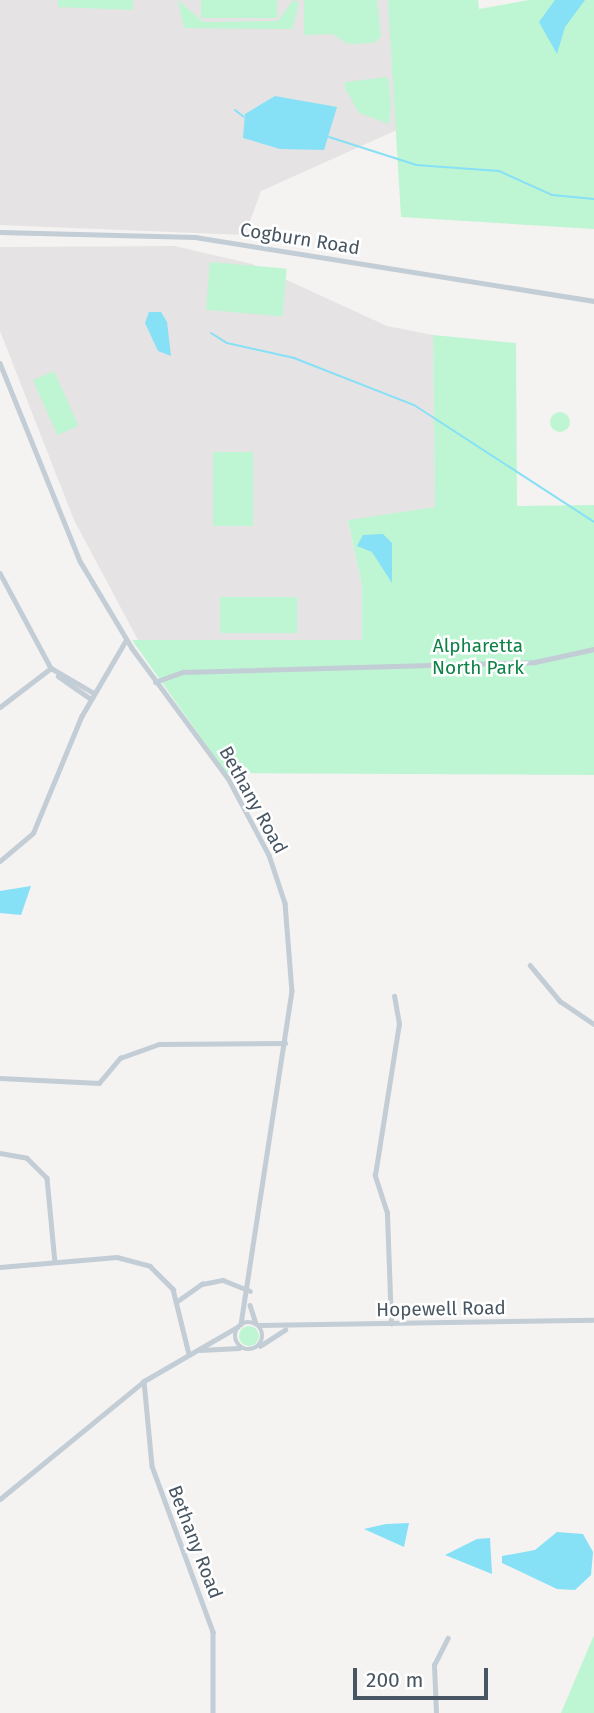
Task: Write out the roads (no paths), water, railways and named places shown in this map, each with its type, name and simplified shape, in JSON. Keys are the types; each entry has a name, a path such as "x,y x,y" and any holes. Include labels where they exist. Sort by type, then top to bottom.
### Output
{"street":[{"name":"Cogburn Road","path":"0,232 195,237 594,301"},
{"name":"Bethany Road","path":"0,363 64,527 126,640 220,765 276,871 292,953 285,1044 249,1300 239,1326"},
{"path":"0,573 53,671 91,699"},
{"path":"0,861 33,833 91,699 126,640"},
{"path":"155,682 183,672 535,662 594,649"},
{"path":"53,671 94,693"},
{"path":"0,707 53,671"},
{"path":"530,965 560,1001 594,1024"},
{"path":"391,1324 387,1213 375,1175 399,1024 394,996"},
{"path":"0,1078 99,1083 120,1058 159,1044 285,1044"},
{"path":"0,1153 27,1158 47,1178 55,1262"},
{"path":"0,1267 117,1257 144,1263 166,1277 176,1302 189,1354"},
{"path":"176,1302 202,1284 223,1280 250,1291"},
{"name":"Bethany Road","path":"249,1300 258,1325 259,1347"},
{"name":"Hopewell Road","path":"239,1326 289,1328 594,1320"},
{"path":"0,1499 144,1381 239,1326 241,1349"},
{"path":"195,1351 259,1347 289,1328"},
{"name":"Bethany Road","path":"144,1381 152,1465 213,1632 213,1713"},
{"path":"436,1713 433,1665 448,1638"}],"water":[{"path":"555,0 585,0 565,27 557,54 539,22"},
{"path":"275,96 337,107 324,150 280,149 243,138 245,114"},
{"path":"149,312 161,312 167,322 171,356 158,351 145,323"},
{"path":"383,534 392,543 392,583 372,552 357,546 363,535"},
{"path":"31,886 21,915 0,913 0,891"},
{"path":"409,1523 404,1547 364,1529 386,1524"},
{"path":"557,1532 583,1534 593,1552 591,1575 575,1590 557,1589 502,1563 502,1556 535,1550"},
{"path":"490,1538 492,1574 445,1555 477,1539"}],"waterway":[{"path":"235,110 244,117"},
{"path":"329,137 416,165 499,171 552,195 594,199"},
{"path":"211,333 227,343 294,358 414,405 594,522"}],"park label":[{"name":"Alpharetta North Park","path":"478,657"}]}
